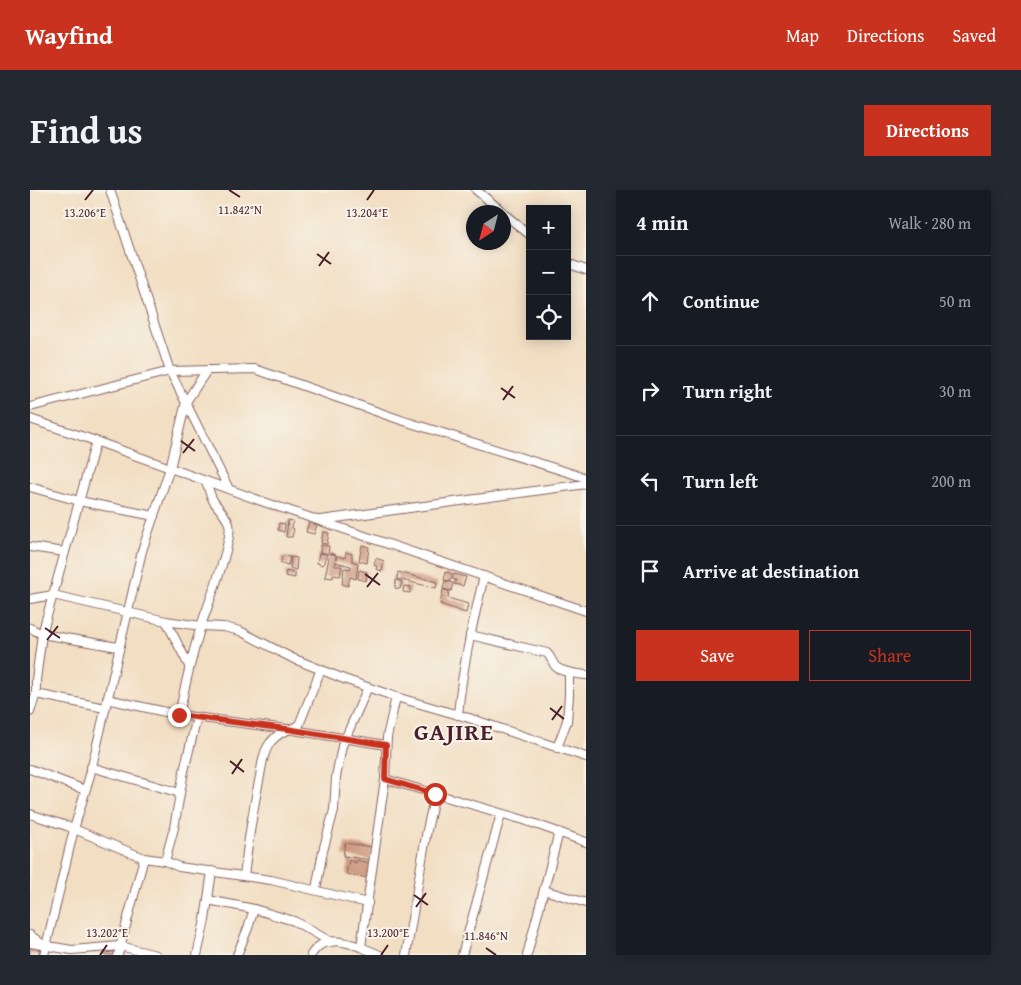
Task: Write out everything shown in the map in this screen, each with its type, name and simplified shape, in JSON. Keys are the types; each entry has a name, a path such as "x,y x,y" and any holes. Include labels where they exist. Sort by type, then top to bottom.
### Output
{"street":[{"path":"110,190 170,371 229,489"},
{"path":"476,190 494,205"},
{"path":"511,220 526,232"},
{"path":"571,264 586,270"},
{"path":"30,407 170,371 255,369 401,420 586,478"},
{"path":"44,955 142,551 170,468 186,402 207,370"},
{"path":"30,420 96,441 206,481 586,612"},
{"path":"30,712 36,694 33,682 42,634 96,441"},
{"path":"179,715 189,666 215,587 230,533 229,524 222,510 213,501 206,481"},
{"path":"319,520 586,484"},
{"path":"30,487 79,501 154,516"},
{"path":"30,547 65,552"},
{"path":"458,715 459,694 470,635 484,576"},
{"path":"30,599 53,595 166,621 224,627 240,631 292,658 368,688 586,757"},
{"path":"166,621 189,666"},
{"path":"30,628 42,634 118,647"},
{"path":"470,635 547,653 557,668 586,675"},
{"path":"244,876 263,756 274,738 287,729 299,725 321,669"},
{"path":"558,748 567,721 570,695 569,672"},
{"path":"316,889 323,851 334,810 336,777 345,738 368,688"},
{"path":"36,694 105,708"},
{"path":"361,947 385,779 387,737 396,697"},
{"path":"107,699 179,715 287,729 386,745"},
{"path":"165,862 197,717"},
{"path":"91,767 180,793"},
{"path":"30,769 85,790"},
{"path":"385,779 586,842"},
{"path":"406,955 435,794"},
{"path":"30,814 74,829 144,858 179,867 316,889 368,903"},
{"path":"462,955 501,814"},
{"path":"527,955 559,832"},
{"path":"118,955 144,858"},
{"path":"197,955 212,871"},
{"path":"544,890 586,903"},
{"path":"208,900 254,909 294,921 331,942"},
{"path":"237,955 254,909"},
{"path":"30,935 46,946"},
{"path":"30,942 72,950 120,946 156,955"},
{"path":"311,955 320,945 331,942 348,942 380,955"}],"building":[{"path":"288,520 293,521 292,537 286,537"},
{"path":"309,522 317,525 314,534 306,532"},
{"path":"279,523 285,524 284,532 278,530"},
{"path":"323,532 329,533 327,544 321,543"},
{"path":"321,545 329,546 328,554 320,552"},
{"path":"362,545 369,547 367,563 359,561"},
{"path":"346,552 352,554 352,561 358,563 356,579 350,577 348,586 342,584 344,568 351,569 351,566 335,562 337,556 345,558"},
{"path":"319,553 327,554 323,565 317,563"},
{"path":"330,553 336,555 335,566 342,566 340,576 333,575 333,578 325,577"},
{"path":"282,556 290,557 288,565 281,563"},
{"path":"291,557 297,558 296,570 290,568"},
{"path":"376,558 384,561 382,571 376,569 377,566 374,565"},
{"path":"359,570 367,572 366,581 358,579"},
{"path":"286,571 295,573 295,578 285,576"},
{"path":"398,572 437,582 436,588 397,579"},
{"path":"446,572 452,574 450,581 444,580"},
{"path":"454,574 466,577 463,586 454,584 456,580 452,579"},
{"path":"396,580 402,582 400,589 395,588"},
{"path":"445,581 453,583 451,591 443,589"},
{"path":"404,586 411,587 410,593 403,592"},
{"path":"443,590 449,591 448,598 468,604 466,613 440,604"},
{"path":"345,843 373,847 371,860 343,856"},
{"path":"349,860 356,863 356,860 371,863 368,878 346,874"},
{"path":"30,948 39,948 39,954 30,955"},
{"path":"114,952 113,955 103,955 104,953"}],"district":[{"name":"GAJIRE","path":"454,732"}],"route":[{"path":"179,715 287,729 386,745 385,779 435,794"}]}
